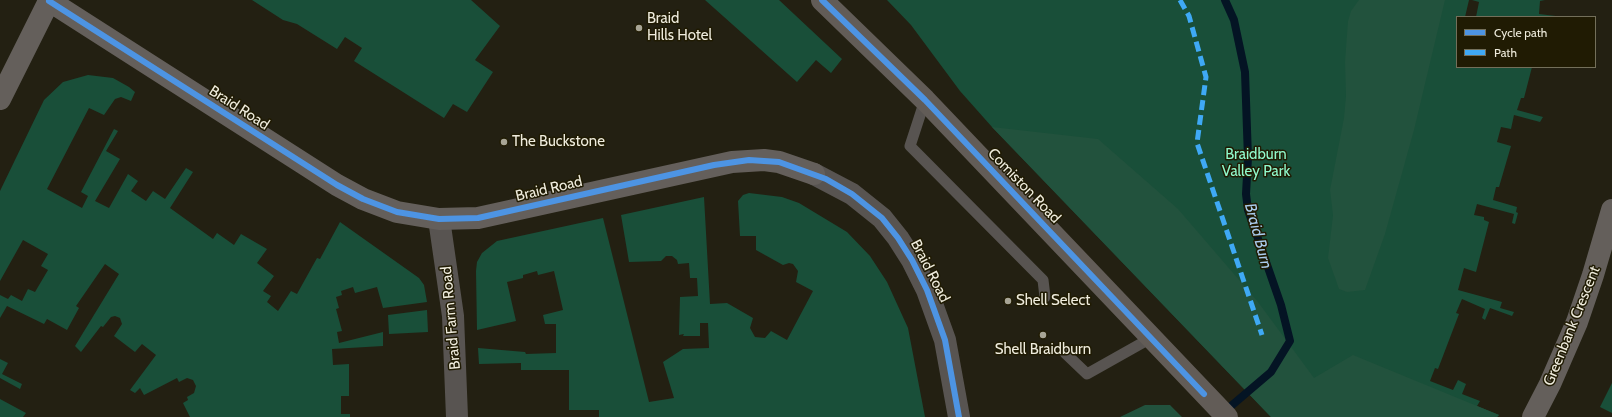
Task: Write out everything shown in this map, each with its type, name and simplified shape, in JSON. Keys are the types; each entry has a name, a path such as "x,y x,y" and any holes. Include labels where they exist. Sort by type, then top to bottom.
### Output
{"main road":[{"name":"Comiston Road","path":"822,0 925,100 1227,417"}],"street":[{"path":"0,99 48,0"},
{"name":"Braid Road","path":"48,0 294,158 350,192 397,212 440,219 483,217 732,162 764,160 779,162 814,174 852,194 882,218 898,238 912,260 927,290 945,340 959,417"},
{"name":"Greenbank Crescent","path":"1533,417 1550,384 1577,322 1593,275 1612,210"},
{"name":"Braid Farm Road","path":"440,219 453,316 457,417"}],"lane":[{"path":"925,100 910,146 1043,280 1045,297"},
{"path":"1065,353 1087,374 1151,338"}],"green space":[{"path":"252,0 471,0 500,26 475,60 493,72 467,112 453,104 444,118 354,61 362,48 345,37 337,49 297,24 283,20"},
{"path":"705,0 779,0 842,59 831,73 816,60 797,82"},
{"name":"Braidburn Valley Park","path":"887,0 1469,0 1465,16 1456,16 1456,68 1532,68 1524,98 1521,98 1517,110 1543,117 1540,122 1514,115 1511,129 1501,127 1497,142 1511,146 1499,187 1496,187 1493,200 1517,207 1516,212 1518,213 1515,224 1512,223 1514,214 1477,204 1474,215 1484,217 1484,220 1489,222 1476,272 1464,268 1458,290 1502,302 1500,308 1514,312 1512,316 1490,308 1485,320 1482,318 1485,309 1462,299 1456,313 1459,314 1438,369 1435,368 1430,381 1453,390 1458,380 1466,384 1462,394 1480,401 1477,406 1499,415 1497,417 1271,417 992,127 960,91 911,25"},
{"path":"1359,0 1445,0 1414,130 1385,234 1365,290 1347,292 1339,289 1328,258 1333,215 1330,190 1344,118 1346,96 1345,62 1348,21 1351,11"},
{"path":"1472,0 1545,0 1540,1 1539,14 1556,16 1476,16 1479,2"},
{"path":"88,75 113,78 135,92 131,101 121,97 115,99 104,115 89,108 47,189 82,208 88,196 81,192 114,129 118,131 106,151 120,159 95,201 109,208 128,174 138,181 131,191 146,201 153,191 165,199 186,168 193,172 170,208 213,239 217,233 234,245 241,234 267,249 257,263 274,276 263,291 271,296 267,302 278,311 291,291 297,294 317,258 320,259 340,222 419,278 424,285 427,302 383,308 377,287 355,293 353,287 341,291 342,295 336,297 339,308 336,309 342,331 337,332 339,343 383,332 383,346 332,349 333,365 349,364 349,396 341,396 341,414 350,414 350,417 190,417 183,403 188,400 187,397 194,393 196,386 193,380 187,378 179,382 177,378 144,395 140,388 135,393 130,390 156,355 142,344 135,352 114,336 122,324 120,318 115,316 111,317 103,327 101,326 81,352 75,346 119,274 105,264 76,306 79,308 67,330 47,319 44,324 7,306 0,318 0,295 8,299 11,295 22,301 28,289 35,292 48,270 41,266 48,254 23,240 0,281 0,191 44,100 63,82"},
{"path":"992,127 1098,139 1178,209 1258,302 1314,378 1353,355 1499,415 1497,417 1271,417"},
{"path":"749,193 782,197 799,203 847,232 870,256 887,282 908,328 925,417 599,417 599,410 569,410 569,370 521,370 521,363 479,364 478,348 525,352 526,354 556,353 556,324 545,324 543,315 563,310 554,271 538,275 537,271 523,275 523,278 507,282 516,321 477,330 476,271 477,262 482,253 497,241 603,218 649,402 674,398 663,362 683,349 709,348 708,323 700,323 700,336 683,336 684,334 679,335 680,297 698,296 697,278 690,278 689,263 678,264 677,260 672,256 666,256 661,261 629,262 621,215 704,197 710,304 727,303 753,318 750,328 755,337 765,338 771,331 787,340 813,291 796,282 798,271 793,264 789,263 783,265 756,250 756,236 740,236 738,201 743,195"},
{"path":"427,310 428,332 389,334 388,315"},
{"path":"0,359 8,363 2,374 22,384 20,389 0,378"},
{"path":"1612,383 1612,413 1600,407"},
{"path":"0,399 26,413 23,417 0,417"},
{"path":"1145,405 1170,405 1182,417 1120,417"}],"waterway":[{"name":"Braid Burn","path":"1224,412 1271,372 1290,341 1281,305 1248,210 1246,194 1248,158 1245,72 1234,20 1225,0"}],"marked path":[{"path":"1180,0 1189,16 1206,77 1197,143 1262,335"}],"cycle path":[{"path":"822,0 925,100 1204,394"},
{"path":"49,1 337,185 363,199 397,212 439,219 478,218 714,165 749,160 779,162 826,179 852,194 882,218 898,238 912,260 927,290 945,340 959,417"}],"place":[{"name":"Braid Hills Hotel","path":"639,28"},
{"name":"The Buckstone","path":"504,142"},
{"name":"Shell Select","path":"1008,301"},
{"name":"Shell Braidburn","path":"1043,335"}]}
